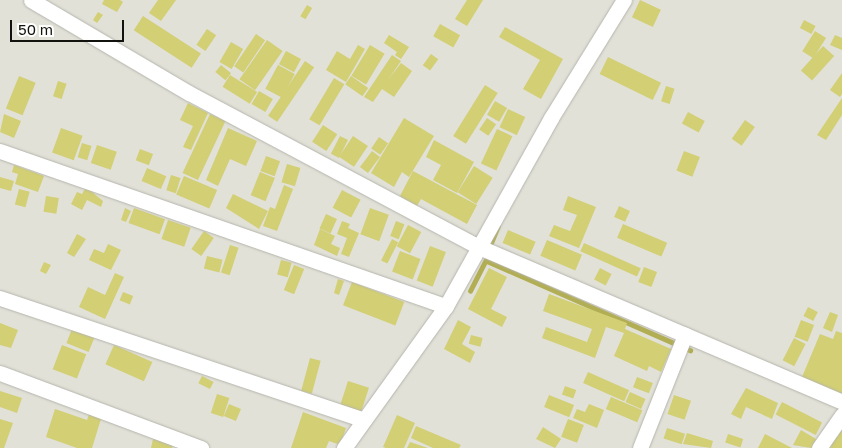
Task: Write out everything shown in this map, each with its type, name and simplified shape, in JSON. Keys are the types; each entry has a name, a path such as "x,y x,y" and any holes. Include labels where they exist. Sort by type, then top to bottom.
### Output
{"street":[{"path":"31,0 189,93 479,247 842,402"},
{"path":"344,448 446,306 551,118 624,0"},
{"path":"0,151 446,306"},
{"path":"0,298 364,420"},
{"path":"640,448 686,335"},
{"path":"0,373 201,448"},
{"path":"819,448 842,415"}],"building":[{"path":"104,0 120,0 123,2 117,12 102,4"},
{"path":"158,0 176,0 161,21 149,13"},
{"path":"467,0 483,0 467,26 455,19"},
{"path":"640,0 661,10 653,27 632,17"},
{"path":"307,5 312,8 305,19 300,16"},
{"path":"98,12 103,15 97,23 93,20"},
{"path":"143,16 201,54 192,68 134,30"},
{"path":"804,20 816,26 811,34 800,28"},
{"path":"440,24 460,35 453,47 433,36"},
{"path":"505,27 563,59 541,99 523,89 540,60 499,37"},
{"path":"207,29 216,35 205,51 196,45"},
{"path":"815,31 826,38 813,58 802,51"},
{"path":"256,34 265,40 243,72 234,66"},
{"path":"389,35 409,47 401,59 395,55 397,52 384,43"},
{"path":"835,35 842,38 842,50 830,45"},
{"path":"267,40 283,51 255,90 239,79"},
{"path":"231,42 243,49 232,69 220,62"},
{"path":"358,45 365,49 346,82 326,70 337,51 350,59"},
{"path":"370,45 385,54 366,85 351,76"},
{"path":"823,46 834,56 812,81 801,71"},
{"path":"286,51 301,59 294,72 279,64"},
{"path":"431,54 438,59 430,71 423,65"},
{"path":"392,55 401,61 388,80 401,63 412,71 394,97 382,89 373,102 364,97"},
{"path":"608,57 661,83 653,100 600,74"},
{"path":"305,61 314,67 277,122 268,116"},
{"path":"221,65 231,73 225,80 215,72"},
{"path":"278,65 295,74 282,98 265,89"},
{"path":"842,73 842,94 840,97 830,90"},
{"path":"230,75 257,92 250,104 223,87"},
{"path":"19,76 36,83 23,115 6,108"},
{"path":"351,76 368,88 362,96 345,84"},
{"path":"334,78 344,84 320,125 309,119"},
{"path":"58,81 67,84 62,99 53,96"},
{"path":"485,85 498,93 466,144 453,136"},
{"path":"666,86 675,89 670,104 661,101"},
{"path":"259,91 273,99 265,112 252,104"},
{"path":"842,98 842,115 826,140 817,135"},
{"path":"495,101 507,108 499,122 487,115"},
{"path":"188,103 208,113 191,150 183,147 193,126 180,120"},
{"path":"508,109 525,117 517,135 500,127"},
{"path":"688,112 705,121 699,132 682,123"},
{"path":"4,114 21,121 14,138 0,132"},
{"path":"210,114 225,121 198,180 183,173"},
{"path":"404,118 434,136 409,177 402,172 394,187 371,173"},
{"path":"487,118 496,124 488,136 479,130"},
{"path":"745,120 755,127 742,146 732,139"},
{"path":"323,125 337,134 326,151 312,142"},
{"path":"61,128 83,136 74,160 52,152"},
{"path":"228,128 257,141 246,166 230,159 218,186 206,180"},
{"path":"497,129 512,136 496,171 481,163"},
{"path":"340,136 348,140 339,158 331,154"},
{"path":"353,136 368,146 354,167 339,157"},
{"path":"379,137 388,143 380,155 371,149"},
{"path":"434,140 474,162 457,193 433,180 441,165 426,157"},
{"path":"82,143 92,146 87,160 78,157"},
{"path":"97,145 117,152 111,170 91,163"},
{"path":"140,149 153,154 149,165 136,160"},
{"path":"372,151 380,157 368,173 360,167"},
{"path":"684,151 700,157 692,177 676,171"},
{"path":"266,156 280,161 275,176 261,171"},
{"path":"287,164 300,168 295,186 281,182"},
{"path":"14,165 44,176 38,192 15,184 18,174 12,172"},
{"path":"474,166 493,178 476,204 458,192"},
{"path":"147,168 166,176 161,189 142,181"},
{"path":"413,171 477,205 467,224 421,199 417,206 400,196"},
{"path":"260,172 275,178 265,201 251,195"},
{"path":"171,175 181,178 176,193 166,190"},
{"path":"184,176 217,190 209,208 176,194"},
{"path":"0,177 14,181 11,191 0,188"},
{"path":"284,185 293,189 277,231 263,226 270,207 275,209"},
{"path":"86,187 103,201 101,207 87,200 82,210 71,204 77,192 82,194"},
{"path":"19,189 30,192 25,207 15,204"},
{"path":"342,190 361,200 351,218 333,208"},
{"path":"233,194 268,211 259,229 226,208"},
{"path":"46,196 59,198 56,214 43,212"},
{"path":"568,196 596,207 579,248 549,236 554,225 570,231 577,215 563,210"},
{"path":"619,206 630,211 625,222 614,217"},
{"path":"125,208 131,211 126,222 121,220"},
{"path":"134,208 165,219 160,234 129,223"},
{"path":"370,208 389,215 379,241 360,234"},
{"path":"326,214 337,219 330,233 319,229"},
{"path":"168,220 191,228 184,247 161,239"},
{"path":"342,221 350,224 348,228 359,233 349,257 341,254 347,238 337,234"},
{"path":"396,221 404,224 399,239 390,236"},
{"path":"623,224 667,243 661,257 617,238"},
{"path":"408,225 421,232 410,253 397,246"},
{"path":"320,229 335,236 331,244 340,248 337,256 314,245"},
{"path":"508,230 536,242 530,255 503,243"},
{"path":"204,231 214,238 201,256 191,249"},
{"path":"77,234 86,239 74,257 67,253"},
{"path":"392,239 398,242 387,264 381,260"},
{"path":"547,240 582,255 575,270 540,256"},
{"path":"584,243 641,268 637,276 580,251"},
{"path":"108,244 121,250 111,270 89,260 94,249 104,253"},
{"path":"230,245 239,248 230,275 221,273"},
{"path":"430,246 446,252 433,287 417,281"},
{"path":"400,251 421,259 413,279 392,272"},
{"path":"207,256 223,260 219,272 204,269"},
{"path":"281,260 292,263 288,277 277,274"},
{"path":"44,262 51,265 46,274 40,271"},
{"path":"294,265 304,269 294,294 284,290"},
{"path":"644,267 657,272 651,287 638,282"},
{"path":"489,268 507,277 491,309 507,317 502,327 468,309"},
{"path":"600,268 612,274 606,285 594,280"},
{"path":"115,273 124,277 105,319 79,307 88,287 105,295"},
{"path":"338,279 344,281 339,295 334,293"},
{"path":"352,282 404,302 395,325 343,305"},
{"path":"123,292 133,296 130,304 120,300"},
{"path":"549,294 627,323 625,329 671,349 661,372 649,366 647,371 614,356 624,333 606,327 595,358 542,338 546,327 587,342 592,329 543,311"},
{"path":"808,307 818,312 813,321 803,316"},
{"path":"830,312 838,315 832,332 823,328"},
{"path":"458,320 471,327 462,344 475,352 470,363 444,349"},
{"path":"801,320 814,325 808,342 795,337"},
{"path":"0,323 18,330 11,348 0,345"},
{"path":"72,329 94,338 89,352 66,343"},
{"path":"836,331 842,333 842,395 802,377 820,334 833,339"},
{"path":"471,335 483,338 480,347 469,344"},
{"path":"794,338 806,344 794,366 783,360"},
{"path":"62,345 86,354 77,379 53,369"},
{"path":"114,345 152,362 144,381 105,364"},
{"path":"310,358 321,361 312,394 301,391"},
{"path":"588,372 629,390 624,401 583,383"},
{"path":"202,376 214,382 210,389 198,383"},
{"path":"637,377 653,383 649,393 633,387"},
{"path":"348,381 369,388 361,413 340,407"},
{"path":"565,386 576,390 573,399 562,394"},
{"path":"746,388 778,403 772,419 746,407 741,419 731,414"},
{"path":"0,391 22,398 17,413 0,407"},
{"path":"630,392 646,399 641,409 626,402"},
{"path":"217,394 229,398 223,417 211,413"},
{"path":"549,395 574,405 569,417 544,407"},
{"path":"674,395 691,401 685,420 667,414"},
{"path":"611,397 642,410 637,422 606,409"},
{"path":"782,402 822,422 816,435 776,414"},
{"path":"229,404 241,409 236,421 224,416"},
{"path":"589,404 604,410 597,428 573,418 577,409 585,412"},
{"path":"55,409 87,420 89,414 101,419 92,448 77,448 46,437"},
{"path":"303,412 346,428 340,445 329,441 326,448 291,448"},
{"path":"397,415 415,423 404,448 383,447"},
{"path":"0,419 13,423 4,448 0,448"},
{"path":"568,419 584,425 577,443 561,437"},
{"path":"416,426 461,445 459,448 433,448 411,438"},
{"path":"842,426 842,448 830,448"},
{"path":"543,427 561,439 555,448 536,439"},
{"path":"667,428 685,434 682,444 664,438"},
{"path":"801,430 816,439 811,448 793,445"},
{"path":"687,433 713,441 711,448 683,444"},
{"path":"728,434 743,439 740,448 725,443"},
{"path":"765,434 792,448 758,448"},
{"path":"153,439 173,445 172,448 151,448"},
{"path":"410,442 428,448 407,448"}],"waterway":[{"path":"491,243 498,226"},
{"path":"470,291 485,261"},
{"path":"487,261 690,350"}]}
